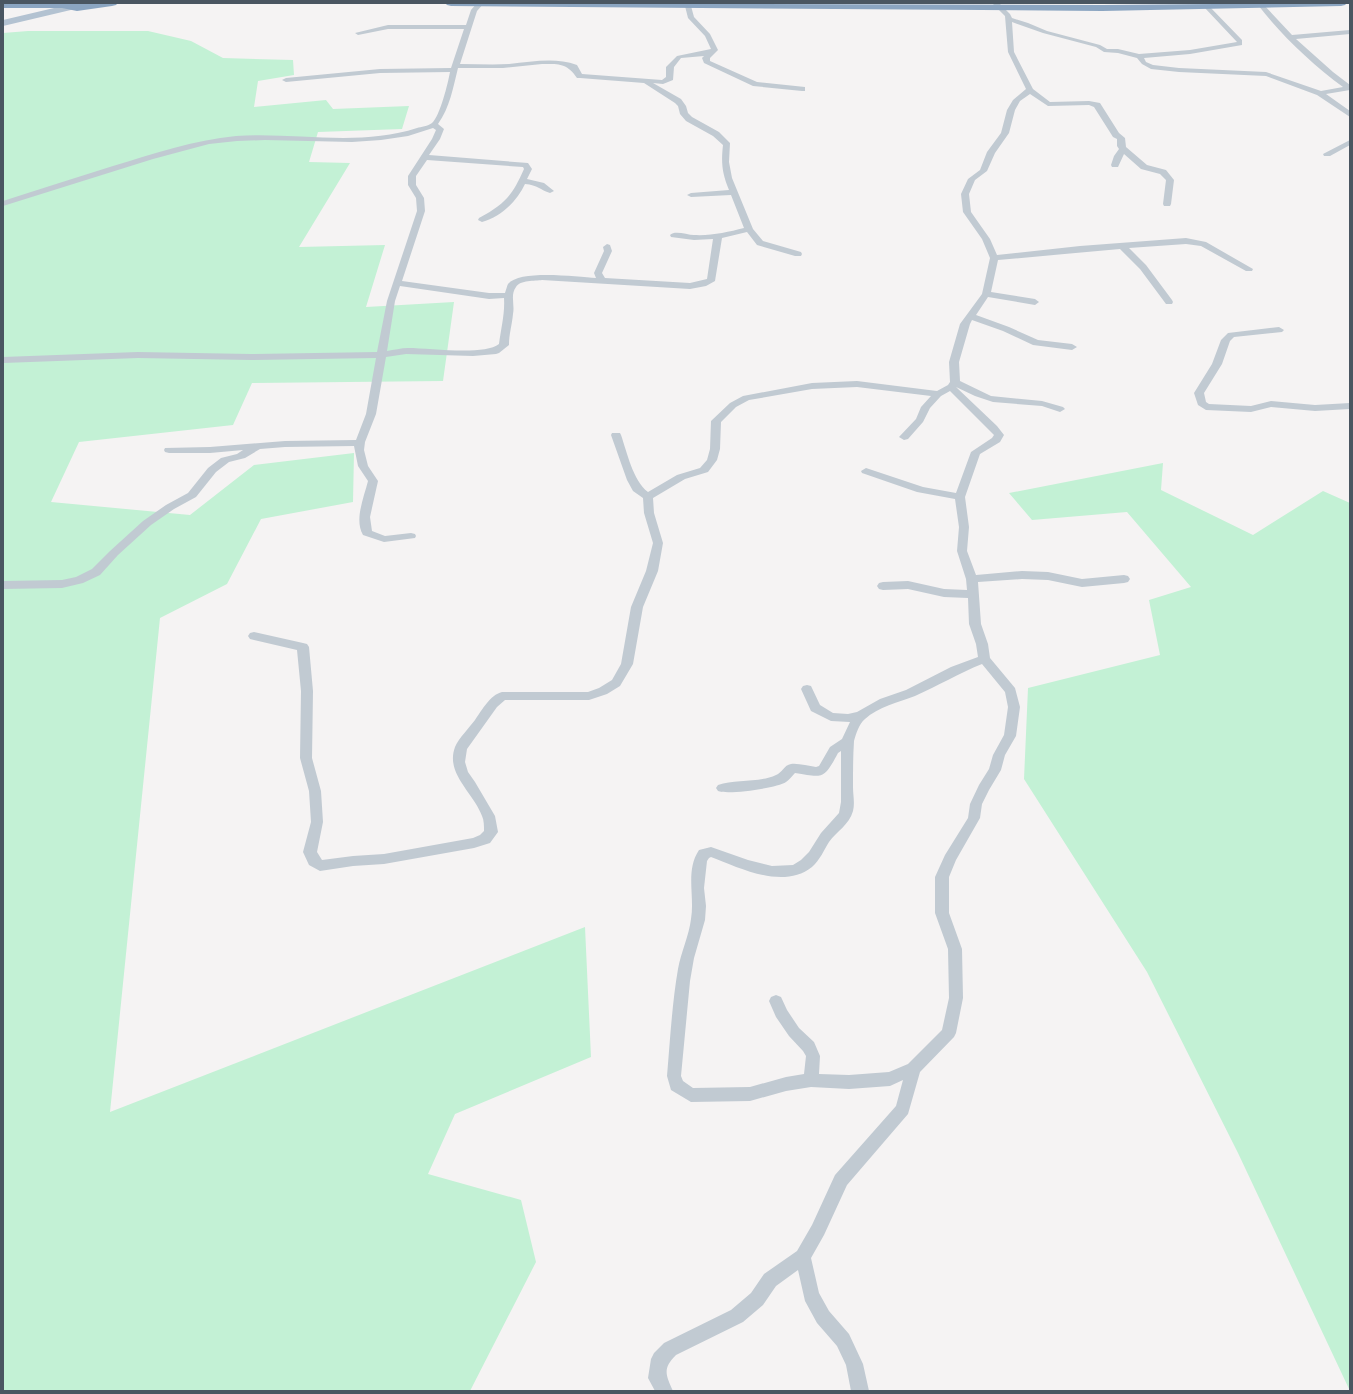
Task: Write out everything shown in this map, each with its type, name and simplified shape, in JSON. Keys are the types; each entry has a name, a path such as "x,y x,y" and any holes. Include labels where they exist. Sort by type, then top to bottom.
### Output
{"highway":[{"path":"3,5 112,3"},
{"path":"451,3 654,4 688,6 997,5 1207,7 1341,3"}],"main road":[{"path":"16,20 61,5"},
{"path":"3,23 61,5"}],"street":[{"path":"3,204 162,153 209,142 238,138 351,139 392,137 421,130 434,124 440,116 449,92 455,68 474,10 481,3"},
{"path":"997,5 1008,15 1011,52 1030,90 1048,104 1089,103 1098,105 1116,135 1121,138 1121,146 1123,149 1144,167 1163,172 1167,175 1170,180 1167,204"},
{"path":"1261,5 1290,37 1330,74 1349,88"},
{"path":"688,6 690,18 709,38 715,50 706,58 706,62 756,84 802,89"},
{"path":"1008,20 1026,24 1045,32 1098,46 1106,51 1118,51 1139,56 1190,52 1240,44 1240,41 1207,7"},
{"path":"358,33 388,27 469,26"},
{"path":"1290,37 1350,32"},
{"path":"286,80 380,71 509,66 531,63 560,64 574,67 580,76 659,82 668,80 671,76 670,67 679,57 711,53"},
{"path":"1139,56 1144,63 1152,67 1180,70 1266,74 1320,93 1350,115"},
{"path":"644,81 678,101 682,106 684,114 689,119 716,134 727,145 725,162 728,178 748,229 760,243 798,254"},
{"path":"1320,93 1349,88"},
{"path":"860,716 850,732 848,742 848,806 844,817 824,838 815,855 806,864 795,870 783,872 769,870 711,852 704,854 700,860 697,888 699,906 698,920 687,958 683,981 674,1076 676,1085 691,1095 750,1094 786,1084 811,1080 849,1082 890,1079 913,1069 949,1033 956,998 955,949 942,913 942,877 950,859 974,818 976,804 983,788 995,770 999,755 1010,736 1014,707 1011,691 1000,675 984,659 982,644 975,624 972,579 962,551 964,527 960,497 976,452 996,440 999,435 996,429 984,420 953,385 954,362 965,324 986,294 994,258 986,239 966,212 965,194 972,179 983,171 991,152 1005,133 1011,110 1017,100 1030,90"},
{"path":"411,536 384,539 367,533 365,517 373,481 363,466 359,450 360,442 371,414 391,301 420,211 420,198 412,185 412,176 440,129 434,124"},
{"path":"1327,154 1350,141 1350,132"},
{"path":"1115,165 1118,156 1123,149"},
{"path":"424,157 525,165 528,169 523,181 508,204 482,220"},
{"path":"523,181 537,182 545,186 550,191"},
{"path":"691,195 733,192"},
{"path":"674,235 690,239 718,236 748,229"},
{"path":"3,360 138,356 251,357 382,355 406,351 473,353 496,351 504,345 505,330 509,313 508,295 512,285 518,281 542,277 690,286 704,284 710,281 713,275 718,236"},
{"path":"994,258 1186,241 1203,244 1249,269"},
{"path":"1123,246 1143,267 1169,302"},
{"path":"602,280 598,273 600,265 608,251 607,247"},
{"path":"397,283 489,296 508,295"},
{"path":"986,294 1035,302"},
{"path":"970,316 1006,328 1036,343 1072,347"},
{"path":"1279,330 1231,335 1226,340 1217,364 1199,393 1201,403 1206,407 1251,409 1271,404 1315,408 1350,406"},
{"path":"648,497 657,490 681,477 704,470 712,460 715,449 716,421 733,405 746,398 812,386 857,384 938,394"},
{"path":"904,437 920,420 926,407 938,394 953,385"},
{"path":"953,385 991,398 1030,401 1047,404 1060,410"},
{"path":"616,435 632,480 637,489 648,497"},
{"path":"169,450 210,450 285,444 349,444 360,442"},
{"path":"3,585 62,584 79,580 96,572 114,552 147,523 170,507 192,495 212,470 225,460 241,456 256,447"},
{"path":"866,471 921,490 960,497"},
{"path":"254,636 303,648 307,691 306,758 315,791 317,822 310,852 314,861 320,866 352,861 384,859 474,843 485,839 491,832 489,816 471,785 462,774 459,762 461,748 493,704 502,696 516,697 563,694 589,696 616,684 627,664 637,607 652,571 658,543 649,513 648,497"},
{"path":"972,579 1022,575 1048,576 1082,583 1124,579"},
{"path":"883,586 908,585 944,593 973,594"},
{"path":"806,689 815,708 830,717 848,718 860,716 884,702 910,693 940,680 955,670 984,659"},
{"path":"722,788 748,786 781,779 792,768 818,772 823,768 834,750 848,742"},
{"path":"776,1002 781,1013 794,1032 809,1047 812,1056 811,1080"},
{"path":"664,1391 657,1378 660,1359 670,1349 737,1316 757,1299 770,1280 803,1257 818,1230 841,1180 903,1109 913,1069"},
{"path":"803,1257 811,1294 823,1317 843,1340 854,1364 860,1391"}],"green space":[{"path":"28,31 148,31 191,41 223,58 293,60 294,75 258,81 254,107 326,100 333,109 409,106 402,129 318,132 309,162 350,163 299,247 385,245 366,307 454,302 443,381 252,383 233,425 79,442 51,502 190,515 254,465 354,453 353,502 261,519 227,584 160,618 110,1112 585,927 591,1057 455,1114 428,1174 521,1200 536,1262 470,1391 3,1391 3,33"},
{"path":"1163,463 1161,490 1253,535 1323,491 1350,503 1350,1391 1238,1153 1147,972 1024,779 1028,688 1160,655 1149,600 1191,587 1127,512 1032,520 1009,493"}]}
